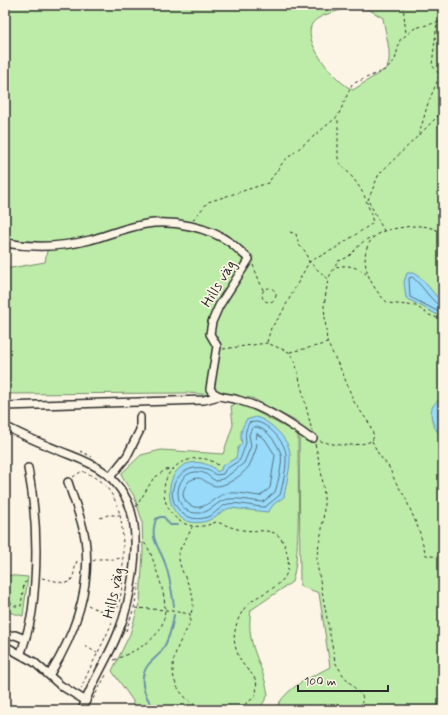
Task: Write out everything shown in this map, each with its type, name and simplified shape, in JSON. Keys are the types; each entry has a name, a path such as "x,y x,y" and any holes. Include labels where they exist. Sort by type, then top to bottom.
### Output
{"street":[{"name":"Hills väg","path":"5,243 28,247 51,246 89,240 146,224 189,226 208,231 231,243 249,259 215,314 210,334 217,346 210,384 213,392 219,396"},
{"path":"5,406 204,400 219,396 239,400 271,413 310,438 313,438"},
{"path":"110,477 127,456 140,430 140,417"},
{"name":"Hills väg","path":"5,426 26,438 90,463 110,477 124,494 133,518 132,585 126,612 118,635 88,702 82,710"},
{"path":"21,653 32,613 34,578 33,501 28,468"},
{"path":"50,674 60,658 72,629 85,587 86,561 81,522 68,482"},
{"path":"5,636 15,635 25,639"},
{"path":"5,646 21,653 50,674 60,686 88,702"}],"path":[{"path":"403,5 407,35"},
{"path":"384,231 361,186 338,161 338,116 352,84 387,69 395,60 400,40 415,28 443,21"},
{"path":"419,135 428,104 440,75 432,65 437,22"},
{"path":"267,343 271,328 280,316 308,262 334,249 373,223 368,200 379,174 443,111"},
{"path":"189,226 208,202 268,183 284,161 338,116"},
{"path":"443,234 425,226 384,231 359,245 347,258 338,261 328,279 324,306 327,342 343,374 354,402 372,428 374,436 372,440 379,455 389,467 395,481 405,497 419,530 426,555 430,557 443,558"},
{"path":"290,232 296,234 299,245 305,251 308,262 328,279"},
{"path":"367,274 366,258 368,245 373,237"},
{"path":"249,259 263,291 262,296 266,301 271,302 275,299 276,292 273,289 269,288 263,291"},
{"path":"335,268 342,265 357,267 367,274 376,290 388,303 416,306 430,315 443,320"},
{"path":"289,352 317,346 327,342"},
{"path":"217,346 222,349 230,349 267,343 289,352 295,361 313,438 323,473 325,494 322,534 316,553 319,576 335,662 343,675 362,696 363,699 359,710"},
{"path":"313,438 341,445 353,445 372,440"},
{"path":"75,450 94,458"},
{"path":"218,465 210,460 197,458 181,463 173,468 165,480 164,498 170,513 183,523 192,527 198,528 216,522 243,530 275,532 282,540 288,555 288,568 281,582 252,601 245,608 237,622 234,633 236,650 246,668 255,677 257,685 255,697 237,710"},
{"path":"135,507 138,505 153,479 165,470 173,468"},
{"path":"68,482 82,471 99,480 112,494 121,515 123,557 121,591 116,612 79,693"},
{"path":"134,502 136,513"},
{"path":"100,518 108,515 121,515"},
{"path":"192,527 188,538 179,551 180,566 192,592 193,606 190,614 191,620 188,629 176,652 173,663 173,676 176,686 183,696 205,710"},
{"path":"116,653 113,660 145,644 162,629 166,618 166,598 152,556 145,544 140,539 140,546"},
{"path":"5,598 15,606 21,606 24,583 34,578 53,579 64,583 70,582 74,576 74,566 77,561 86,561 99,558 113,560 123,557"},
{"path":"125,634 134,608 139,581"},
{"path":"81,603 98,610 116,612"},
{"path":"134,608 166,610 190,614"},
{"path":"85,646 97,653"},
{"path":"88,702 95,697 108,671"}],"green space":[{"path":"5,5 443,5 443,710 275,710 292,689 330,667 319,593 300,586 299,423 252,398 188,393 5,394 5,269 45,262 48,245 5,242","holes":["347,8 368,9 383,18 389,50 389,63 387,68 353,90 346,86 331,72 317,53 312,43 310,34 311,26 317,19 327,14"]},
{"path":"240,403 298,434 298,530 294,576 292,582 251,610 250,634 252,644 266,683 268,695 259,710 133,710 133,701 112,671 130,634 140,601 143,552 142,520 134,496 122,477 122,473 141,455 161,450 223,454 233,425 231,406"},
{"path":"5,575 28,577 23,616 5,611"}],"water":[{"path":"407,273 413,273 422,279 443,304 443,318 406,298 404,282"},
{"path":"443,399 443,438 433,423 431,411 437,402"},
{"path":"256,417 267,422 278,431 287,443 290,454 290,465 284,497 274,504 268,512 230,508 203,522 188,521 178,515 172,505 170,492 172,480 178,470 188,464 202,463 213,467 217,472 221,470 222,466 236,458 238,448 242,443 242,428 246,420"}],"waterway":[{"path":"174,606 171,584 165,563 154,538 154,526 156,519 160,517 164,517 170,525 178,525"},
{"path":"155,710 145,694 143,677 148,665 161,652 166,643 171,630 174,615"}]}
